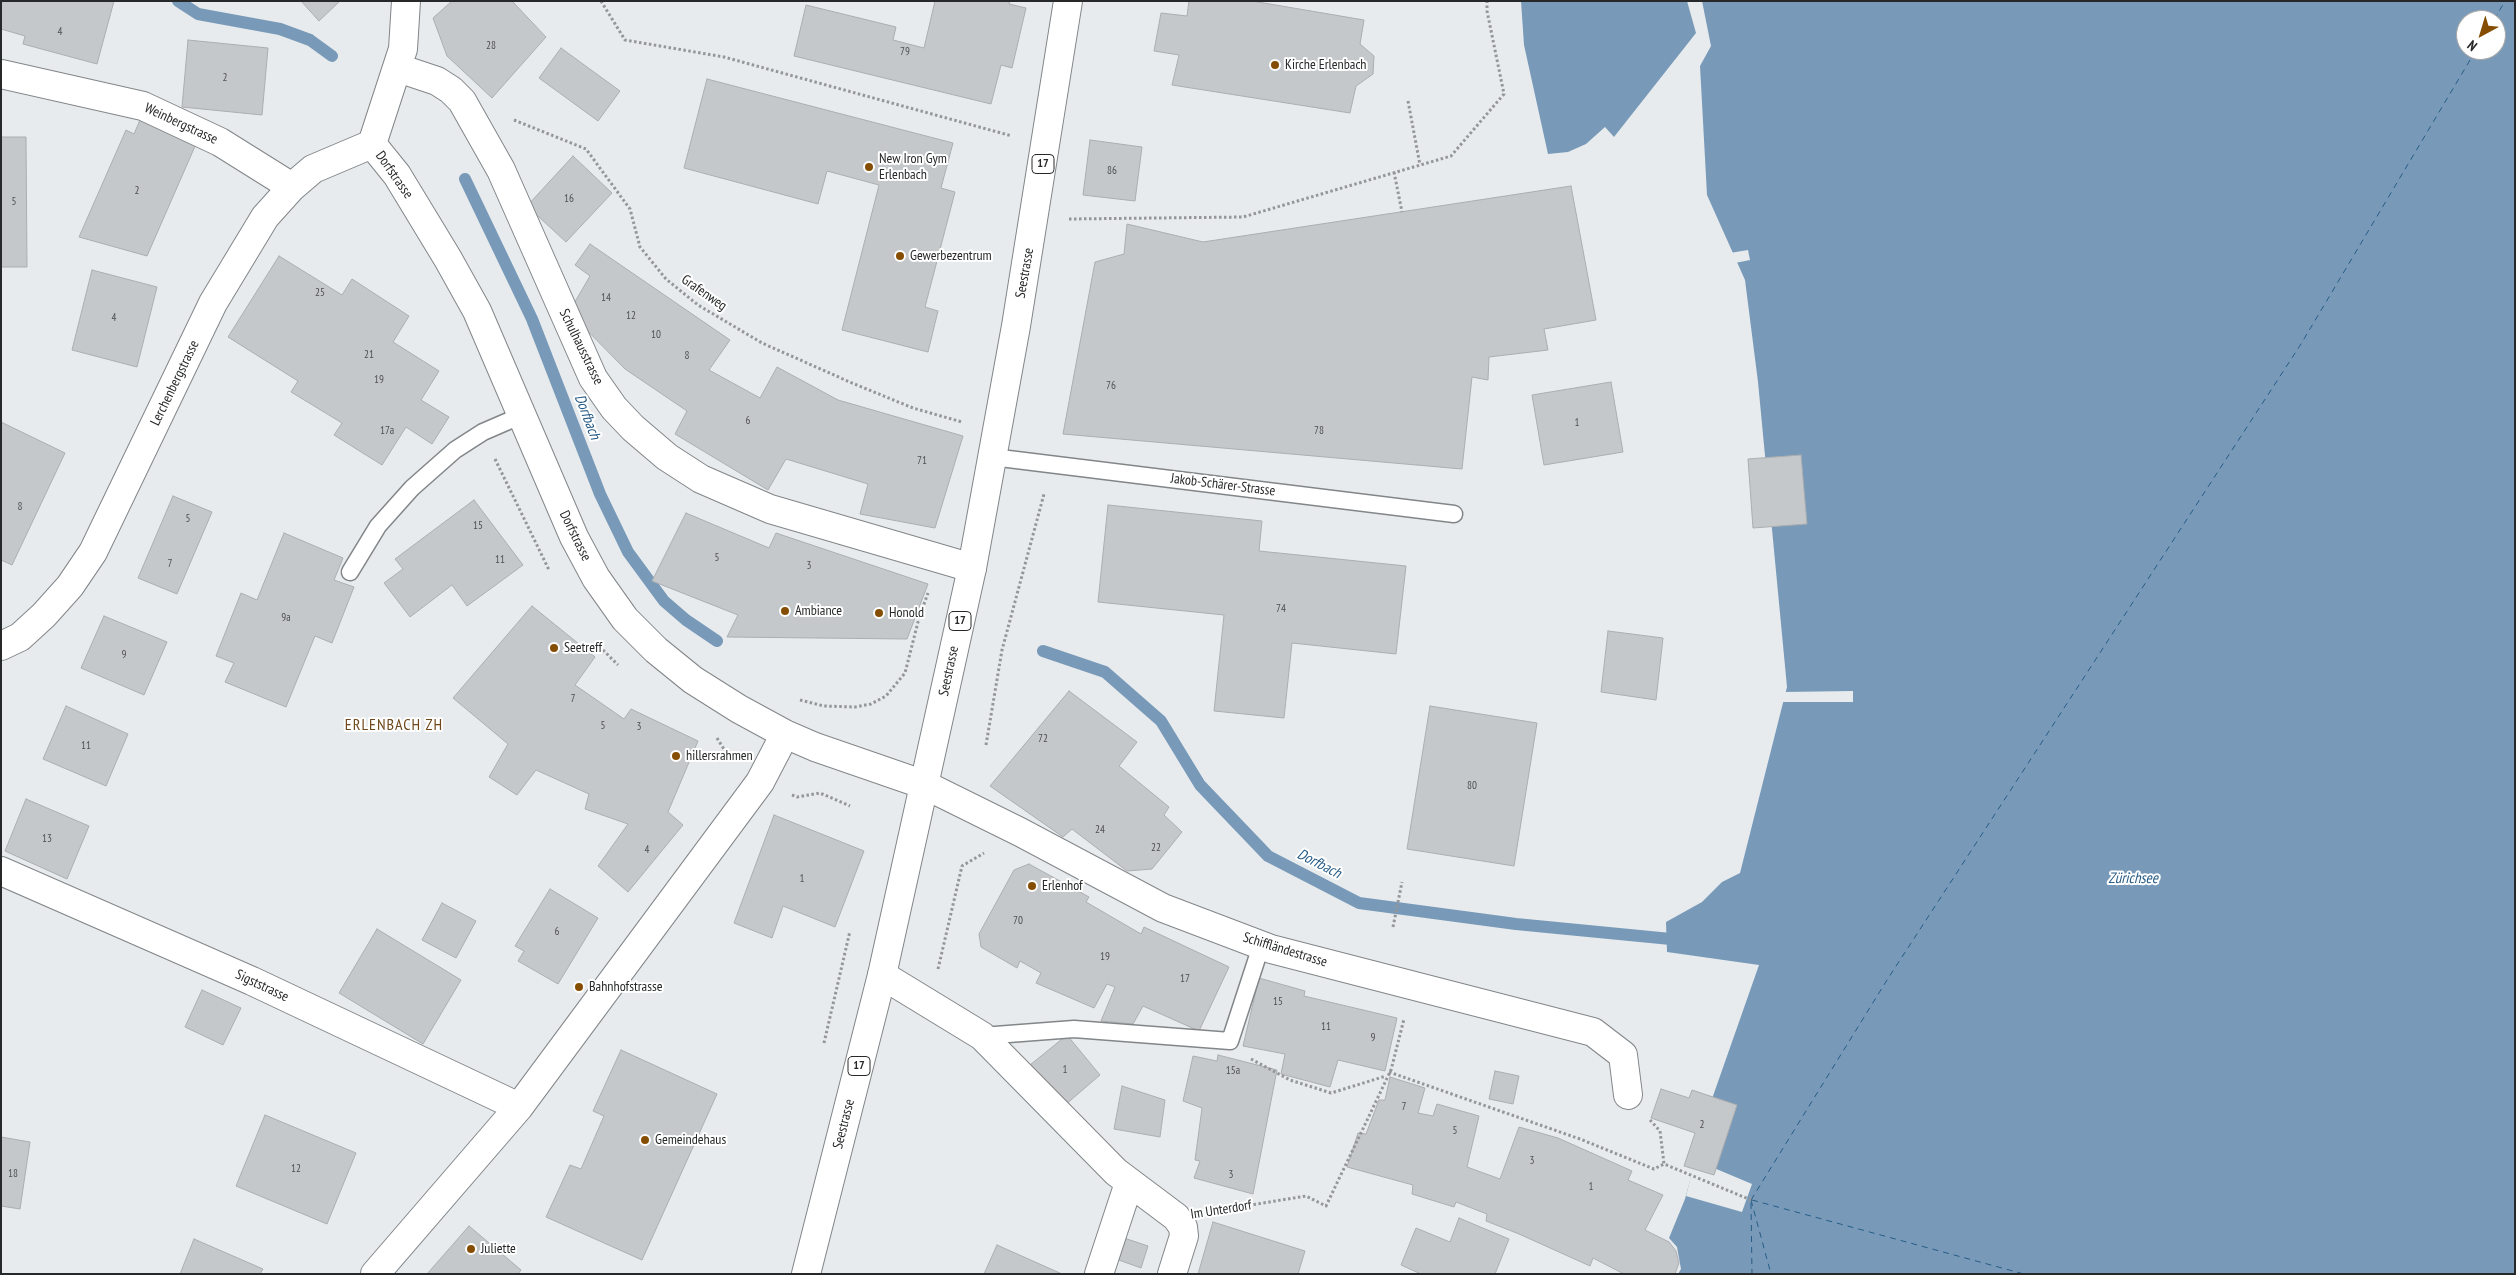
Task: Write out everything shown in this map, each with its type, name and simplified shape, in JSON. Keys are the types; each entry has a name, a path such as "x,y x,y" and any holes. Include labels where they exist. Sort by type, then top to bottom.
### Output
{"street":[{"path":"372,144 403,49 406,1"},
{"name":"Seestrasse","path":"806,1274 882,975 972,568 1034,220 1068,1"},
{"name":"Schulhausstrasse","path":"398,68 437,81 462,101 501,170 593,378 614,408 633,428 667,457 701,479 770,509 972,568"},
{"name":"Weinbergstrasse","path":"1,74 143,106 220,142 292,187"},
{"name":"Lerchenbergstrasse","path":"1,646 20,637 44,616 70,586 93,552 213,303 265,217 292,187 313,169 372,144"},
{"name":"Dorfstrasse","path":"372,144 397,175 477,311 520,416 574,537 596,578 625,619 656,650 693,680 739,710 815,747 925,785"},
{"path":"375,1274 519,1107 760,782 785,734"},
{"name":"Schiffländestrasse","path":"925,785 1020,832 1163,908 1261,946 1593,1032 1623,1056 1628,1095"},
{"name":"Sigststrasse","path":"1,871 244,977 519,1107"},
{"name":"Im Unterdorf","path":"882,975 982,1036 1129,1183 1176,1217"},
{"path":"1099,1274 1129,1183"},
{"path":"1172,1274 1184,1236 1183,1227 1176,1217"}],"lane":[{"path":"350,572 378,526 412,488 455,450 483,432 520,416"},
{"name":"Jakob-Schärer-Strasse","path":"992,457 1454,514"},
{"path":"982,1036 1074,1029 1230,1041 1261,946"}],"path":[{"path":"601,1 625,40 724,57 1046,145"},
{"path":"1034,220 1243,217 1450,156 1504,94 1487,10 1487,1"},
{"path":"1408,101 1420,165"},
{"name":"Grafenweg","path":"513,120 586,149 630,209 640,247 666,279 698,305 762,343 869,391 913,408 970,425 997,428"},
{"path":"1394,172 1402,212"},
{"path":"986,745 1002,650 1052,464"},
{"path":"793,698 824,706 855,707 870,704 886,696 895,686 904,673 908,659"},
{"path":"797,797 820,793 850,806"},
{"path":"936,976 962,866"},
{"path":"1393,927 1402,882"},
{"path":"824,1044 850,931"},
{"name":"Im Unterdorf","path":"1176,1217 1306,1196 1326,1206 1388,1074 1412,985"},
{"path":"1230,1041 1239,1053 1290,1080 1331,1093 1388,1074 1580,1139 1654,1168 1664,1164 1751,1200"},
{"path":"1628,1095 1660,1132 1664,1164"}],"water":[{"path":"1521,1 1687,1 1696,33 1614,137 1605,127 1586,144 1568,152 1548,154 1524,45"},
{"name":"Zürichsee","path":"1702,1 2515,1 2515,1274 1678,1274 1681,1269 1677,1247 1669,1238 1685,1199 1713,1096 1759,965 1667,952 1666,922 1702,902 1722,882 1740,873 1787,687 1758,382 1745,280 1707,195 1700,66 1711,46"}],"pier":[{"path":"1748,250 1750,260 1735,263 1730,253"},
{"path":"1853,691 1853,702 1781,702 1783,692"},
{"path":"1695,1160 1752,1184 1742,1212 1686,1196"}],"building":[{"path":"1,1 114,1 97,64 23,44 25,36 1,29"},
{"path":"301,1 340,1 319,21"},
{"path":"452,1 512,1 546,37 492,98 447,56 433,18"},
{"path":"935,1 1010,1 1009,4 1026,8 1012,68 1001,65 991,104 794,56 806,5 896,27 893,40 924,48"},
{"name":"Kirche Erlenbach","path":"1189,1 1252,1 1364,20 1360,44 1374,56 1373,74 1356,86 1350,113 1172,85 1179,55 1154,51 1161,13 1187,16"},
{"path":"188,40 268,48 262,115 182,107"},
{"path":"561,48 620,91 598,121 539,78"},
{"name":"Gewerbezentrum","path":"707,79 953,143 941,188 955,192 925,307 938,311 928,352 842,330 879,185 827,171 818,204 684,168"},
{"path":"140,120 196,144 147,256 79,237 126,130 134,134"},
{"path":"1,137 26,137 27,267 1,267"},
{"path":"1090,140 1142,147 1135,201 1083,195"},
{"path":"573,156 612,193 566,242 527,206"},
{"path":"1571,186 1596,320 1544,329 1548,350 1489,357 1488,380 1472,377 1462,469 1063,434 1095,262 1124,254 1127,224 1203,242"},
{"path":"590,244 730,340 709,370 760,398 777,367 838,400 963,436 935,528 860,514 868,484 786,459 768,490 675,434 687,411 625,369 569,312 590,276 575,265"},
{"path":"279,256 342,295 352,279 409,316 393,342 439,371 421,400 449,417 432,444 406,427 382,465 334,435 342,423 291,392 298,381 228,337"},
{"path":"92,270 157,287 137,367 72,350"},
{"path":"1611,382 1623,452 1544,465 1532,395"},
{"path":"1,422 65,453 12,565 1,560"},
{"path":"1801,455 1807,524 1753,528 1748,459"},
{"path":"173,496 212,512 177,594 138,578"},
{"path":"474,500 523,565 467,606 452,585 410,617 384,583 403,569 395,559"},
{"path":"1108,505 1262,521 1259,551 1406,566 1396,654 1292,643 1284,718 1214,711 1224,615 1098,602"},
{"path":"686,513 769,548 776,533 928,584 907,639 727,637 738,615 652,581"},
{"path":"284,533 343,558 334,580 354,587 332,643 315,636 286,707 225,682 234,663 216,656 241,593 257,600"},
{"path":"532,606 595,657 575,685 624,719 631,709 698,741 668,812 683,825 628,892 598,866 628,824 585,809 589,794 536,770 517,795 489,777 508,744 453,698"},
{"path":"104,616 167,642 144,695 81,668"},
{"path":"1608,631 1663,638 1656,700 1601,692"},
{"path":"1069,691 1137,742 1119,766 1169,807 1164,815 1182,832 1152,869 1127,871 1072,829 1063,837 990,786"},
{"path":"66,706 128,734 106,786 43,759"},
{"path":"1430,706 1537,723 1514,866 1407,849"},
{"path":"26,799 89,826 67,879 5,851"},
{"path":"774,815 864,851 835,927 783,906 772,938 734,923"},
{"path":"1029,864 1089,897 1086,902 1141,934 1144,927 1229,967 1199,1031 1143,1006 1133,1024 1101,1021 1115,987 1107,984 1094,1008 1036,983 1041,973 1020,961 1017,968 981,947 979,934 1014,870"},
{"path":"550,889 598,918 558,984 518,961 524,951 515,946"},
{"path":"442,903 476,921 456,958 422,940"},
{"path":"377,929 461,980 423,1044 339,993"},
{"path":"1259,978 1305,991 1304,996 1397,1018 1385,1071 1338,1060 1330,1087 1281,1074 1285,1054 1243,1046"},
{"path":"202,990 241,1008 223,1045 185,1027"},
{"path":"1067,1035 1100,1075 1064,1106 1030,1065"},
{"name":"Gemeindehaus","path":"621,1050 717,1094 642,1260 546,1217 570,1165 581,1169 604,1116 593,1111"},
{"path":"1218,1055 1277,1070 1253,1194 1194,1178 1200,1161 1195,1160 1202,1108 1183,1101 1193,1056 1217,1061"},
{"path":"1495,1071 1519,1076 1513,1104 1489,1099"},
{"path":"1390,1077 1425,1088 1418,1113 1433,1116 1437,1104 1479,1116 1467,1167 1500,1179 1519,1127 1558,1138 1632,1171 1628,1180 1663,1195 1645,1230 1669,1242 1676,1251 1679,1263 1675,1274 1624,1274 1593,1258 1590,1266 1486,1221 1487,1214 1456,1202 1454,1207 1412,1194 1413,1185 1347,1167 1358,1133 1366,1134 1379,1100 1385,1100"},
{"path":"1122,1086 1165,1100 1160,1137 1114,1129"},
{"path":"1661,1089 1689,1098 1692,1090 1737,1105 1714,1175 1684,1166 1695,1133 1651,1118"},
{"path":"265,1115 356,1153 327,1224 236,1186"},
{"path":"1,1137 30,1142 20,1209 1,1206"},
{"path":"1459,1218 1509,1239 1495,1274 1421,1274 1401,1265 1416,1228 1450,1242"},
{"path":"1213,1222 1305,1251 1298,1274 1198,1274"},
{"path":"469,1226 521,1270 518,1274 427,1274"},
{"path":"1124,1238 1148,1246 1141,1268 1116,1259"},
{"path":"194,1239 263,1269 260,1274 180,1274"},
{"path":"997,1245 1062,1274 984,1274"}],"waterway":[{"name":"Dorfbach","path":"178,1 198,14 280,29 310,40 332,56"},
{"name":"Dorfbach","path":"465,179 532,319 600,494 628,552 664,601 686,620 717,641"},
{"name":"Dorfbach","path":"1043,651 1105,672 1161,721 1200,785 1268,856 1359,903 1516,924 1681,940"}],"ferry route":[{"path":"2500,10 2505,1"},
{"path":"1751,1200 1887,980 2301,344 2470,60"},
{"path":"1751,1200 1771,1274"},
{"path":"1752,1200 2024,1274"},
{"path":"1751,1203 1752,1274"}],"place":[{"name":"Kirche Erlenbach","path":"1275,65"},
{"name":"New Iron Gym Erlenbach","path":"869,167"},
{"name":"Gewerbezentrum","path":"900,256"},
{"name":"Ambiance","path":"785,611"},
{"name":"Honold","path":"879,613"},
{"name":"Seetreff","path":"554,648"},
{"name":"hillersrahmen","path":"676,756"},
{"name":"Erlenhof","path":"1032,886"},
{"name":"Bahnhofstrasse","path":"579,987"},
{"name":"Gemeindehaus","path":"645,1140"},
{"name":"Juliette","path":"471,1249"}],"district":[{"name":"ERLENBACH ZH","path":"394,725"}]}
